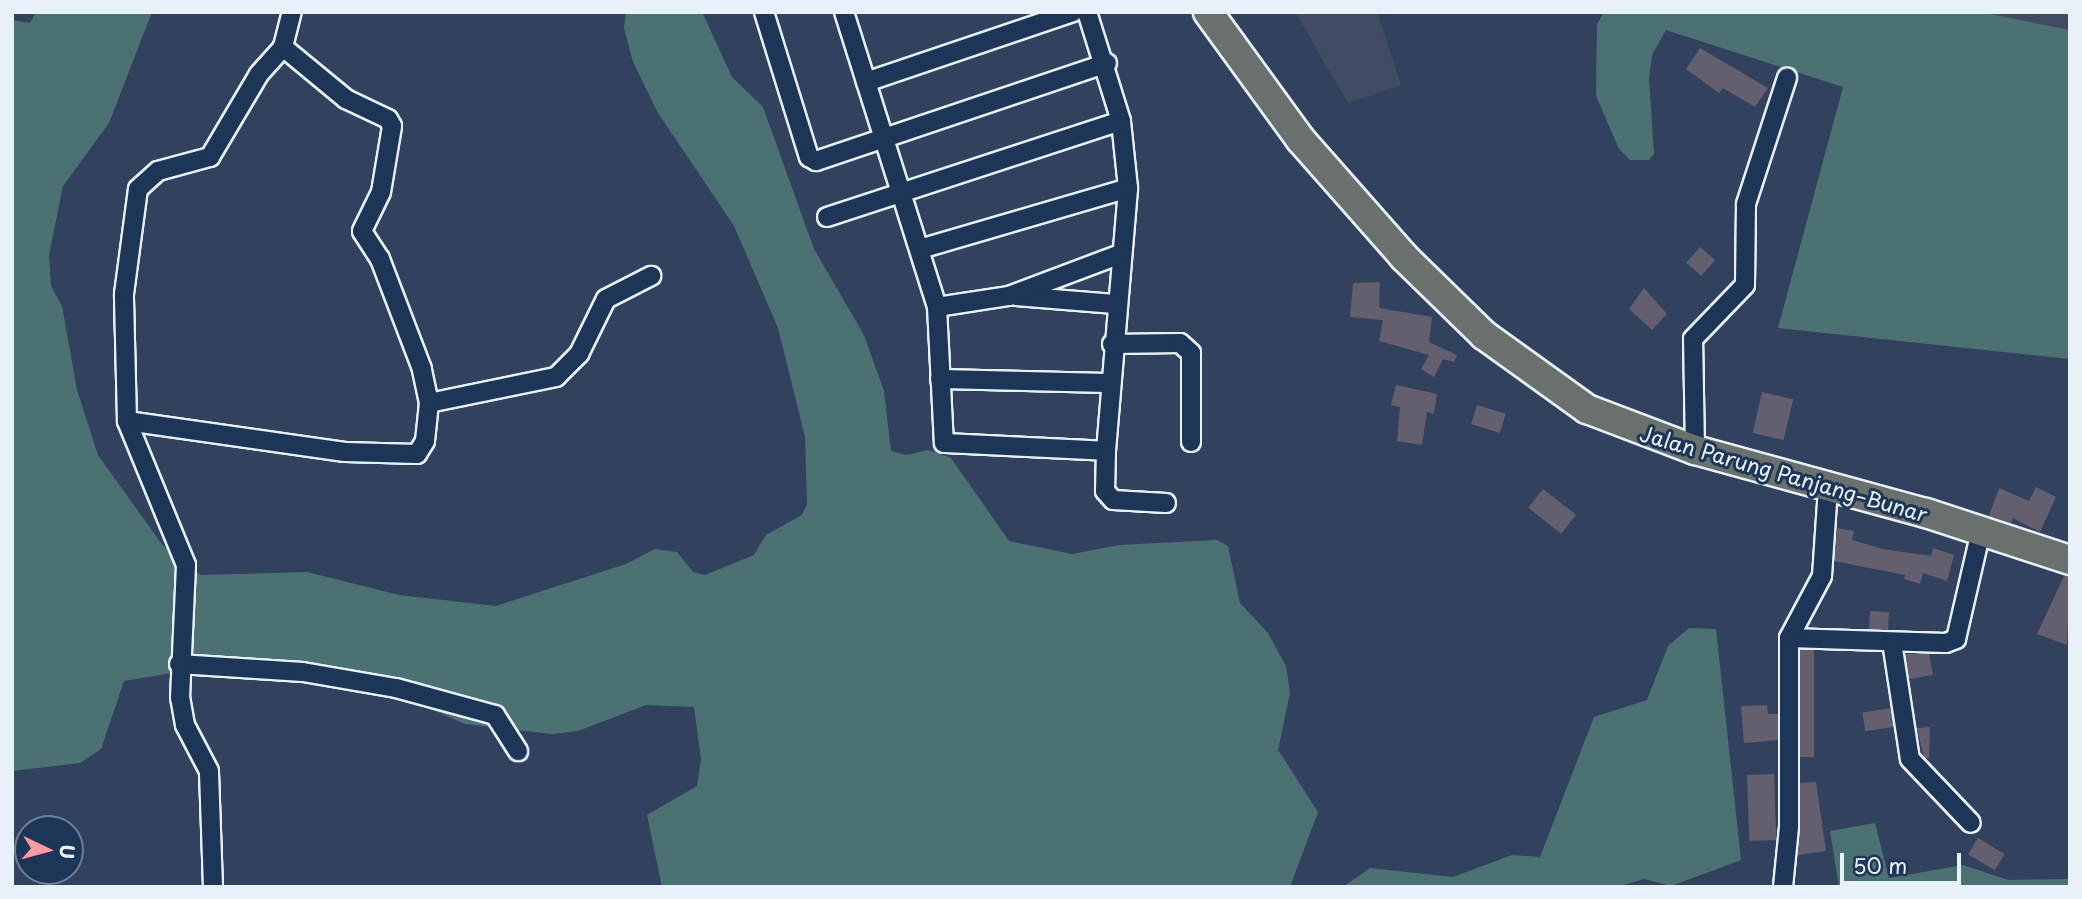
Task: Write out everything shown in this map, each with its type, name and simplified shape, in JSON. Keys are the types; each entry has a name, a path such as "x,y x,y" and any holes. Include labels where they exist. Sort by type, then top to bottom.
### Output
{"main road":[{"name":"Jalan Parung Panjang–Bunar","path":"1208,12 1233,54 1332,177 1478,330 1587,409 1695,450 2070,560"}],"street":[{"path":"213,887 209,771 186,725 179,664 186,565 127,421 124,294 138,189 158,171 210,157 259,74 283,47 292,12"},
{"path":"764,12 809,157 823,161 1107,64"},
{"path":"866,82 1027,19 1073,12"},
{"path":"1087,12 1107,64 1121,121 1128,188 1109,383 1105,491 1113,500 1166,503"},
{"path":"849,13 866,82 937,307 941,435 950,447 1106,451"},
{"path":"127,421 298,447 417,454 425,441 429,403 402,314 362,231 381,192 391,126 388,119 346,99 283,47"},
{"path":"1695,450 1693,339 1745,285 1746,204 1787,79"},
{"path":"827,217 1121,121"},
{"path":"920,249 1128,188"},
{"path":"937,307 1009,296 1121,254"},
{"path":"429,403 556,377 579,354 606,299 651,276"},
{"path":"1009,296 1115,304"},
{"path":"1112,344 1180,343 1191,353 1191,442"},
{"path":"940,379 1109,383"},
{"path":"1783,887 1790,827 1790,639 1822,576 1828,487"},
{"path":"1790,639 1892,642 1956,639 1980,534"},
{"path":"1892,642 1910,759 1971,823"},
{"path":"179,664 303,672 396,688 495,715 518,751"}],"shaded area":[{"path":"1295,12 1377,12 1401,85 1348,103"},
{"path":"1980,12 2070,12 2070,30"}],"green space":[{"path":"36,12 152,12 109,123 63,186 49,255 51,286 62,306 77,390 98,455 161,543 187,569 202,575 307,572 399,595 496,606 626,564 655,549 677,552 693,572 705,575 754,555 766,535 802,515 807,504 805,437 778,328 734,226 658,113 633,62 624,28 626,12 702,12 732,77 763,107 814,249 864,335 884,391 891,451 907,455 928,450 951,458 1009,541 1072,554 1119,545 1217,540 1228,546 1240,603 1268,633 1286,666 1290,693 1278,750 1318,812 1290,887 662,887 647,815 697,786 701,759 694,707 646,705 578,731 553,734 465,724 397,694 349,686 172,673 124,681 101,749 80,763 12,771 12,20 30,23"},
{"path":"1604,12 1980,12 2070,30 2070,359 1778,328 1843,87 1666,30 1652,55 1649,79 1654,154 1649,160 1630,160 1619,149 1596,96 1597,24"},
{"path":"1689,628 1716,629 1741,860 1671,886 1644,879 1617,887 1343,887 1370,868 1453,877 1512,855 1540,857 1594,717 1647,700 1668,646"},
{"path":"1875,823 1889,878 1963,865 2008,880 2070,879 2070,887 1839,887 1830,831"}],"building":[{"path":"1700,48 1768,88 1755,107 1723,88 1719,93 1686,69"},
{"path":"1700,247 1715,260 1701,276 1686,263"},
{"path":"1380,282 1379,308 1432,317 1429,342 1457,355 1454,362 1443,359 1434,377 1421,369 1429,355 1379,341 1383,320 1350,317 1353,283"},
{"path":"1644,288 1667,314 1652,330 1629,309"},
{"path":"1396,385 1437,394 1434,414 1427,412 1422,445 1397,441 1400,407 1391,405"},
{"path":"1762,392 1793,399 1784,440 1753,433"},
{"path":"1477,405 1506,414 1500,433 1471,424"},
{"path":"2036,487 2056,497 2040,532 2013,518 2011,523 1989,516 1999,488 2029,501"},
{"path":"1543,489 1576,515 1561,534 1528,508"},
{"path":"1837,528 1854,531 1852,540 1883,549 1931,556 1933,548 1954,555 1947,581 1923,573 1920,584 1904,579 1905,575 1834,561"},
{"path":"2064,576 2070,576 2067,645 2037,634"},
{"path":"1870,611 1889,612 1888,630 1869,629"},
{"path":"1800,650 1814,650 1814,757 1800,757"},
{"path":"1905,654 1929,654 1933,675 1909,679"},
{"path":"1767,705 1768,714 1778,714 1778,740 1744,743 1741,706"},
{"path":"1891,708 1894,727 1865,731 1862,713"},
{"path":"1930,727 1929,758 1924,758 1917,728"},
{"path":"1774,774 1776,840 1749,841 1747,775"},
{"path":"1816,782 1826,851 1798,855 1800,783"},
{"path":"1978,838 2005,854 1995,870 1968,854"}]}
